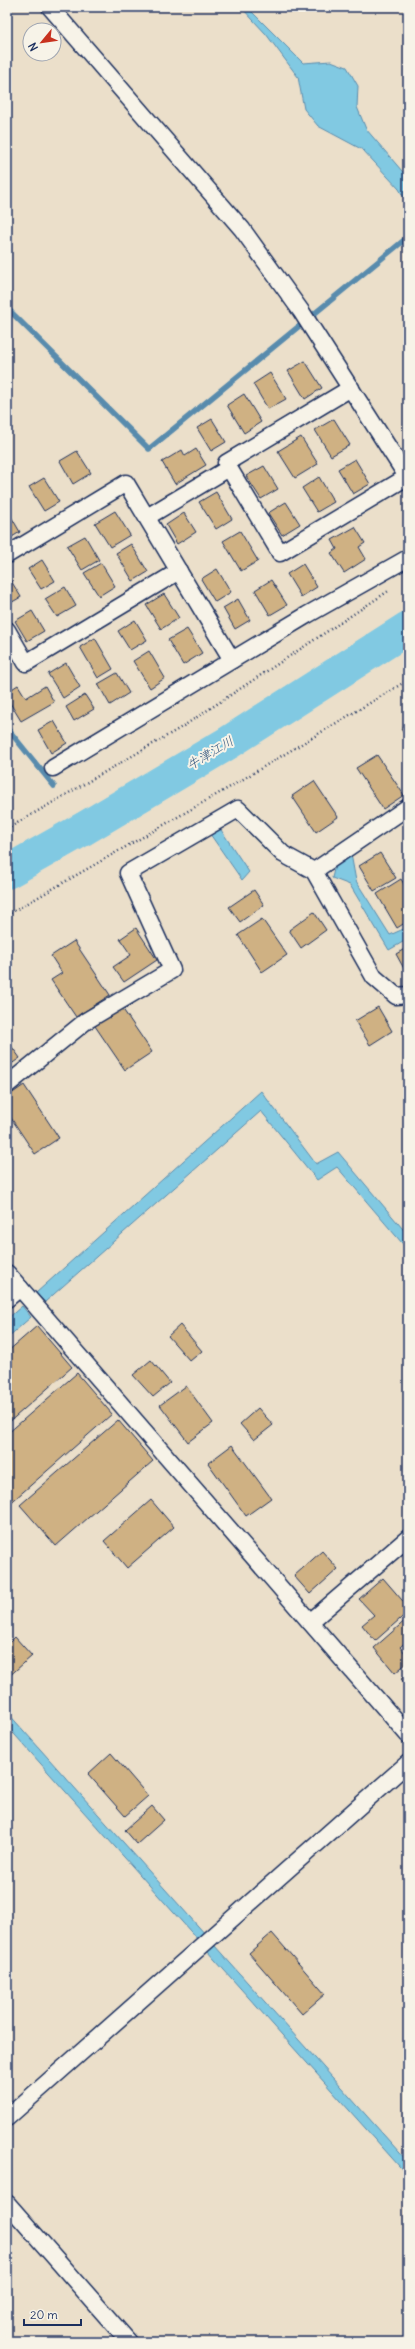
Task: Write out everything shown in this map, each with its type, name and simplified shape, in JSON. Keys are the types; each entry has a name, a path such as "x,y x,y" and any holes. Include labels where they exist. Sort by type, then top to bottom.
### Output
{"street":[{"path":"50,7 242,229 315,331 408,478 280,553 226,463 351,388"},
{"path":"147,517 229,468"},
{"path":"7,555 126,483 232,660"},
{"path":"53,768 232,660 408,558"},
{"path":"7,630 26,662 179,571"},
{"path":"314,871 408,807"},
{"path":"7,1085 86,1021 172,970 128,873 238,809 283,854 314,871 374,977 396,996 408,995"},
{"path":"7,1273 408,1735"},
{"path":"7,1299 20,1288"},
{"path":"310,1622 408,1538"},
{"path":"7,2118 408,1763"},
{"path":"7,2203 129,2342"}],"path":[{"path":"7,829 182,727 395,587"},
{"path":"7,915 230,787 408,680"}],"water":[{"path":"241,7 247,7 303,63 331,61 347,67 358,86 357,107 366,129 408,178 408,204 399,189 363,150 318,126 304,109 298,77 266,34"},
{"path":"219,827 249,872 242,880 210,834"},
{"path":"351,854 356,881 390,935 408,927 408,939 389,950 350,885 332,878 335,865"},
{"path":"261,1091 316,1164 338,1152 408,1235 408,1250 337,1167 317,1180 261,1111 45,1302 36,1293"},
{"path":"22,1306 31,1317 7,1338 7,1319"},
{"path":"7,1712 206,1935 199,1941 7,1726"},
{"path":"214,1945 408,2162 408,2176 207,1951"}],"building":[{"path":"305,361 322,388 305,399 288,371"},
{"path":"270,373 286,399 268,409 253,384"},
{"path":"244,394 261,422 244,433 227,405"},
{"path":"212,419 226,442 211,451 197,428"},
{"path":"334,419 350,445 331,456 315,430"},
{"path":"301,437 318,464 295,478 278,451"},
{"path":"196,449 206,465 175,484 162,462 182,450 185,456"},
{"path":"77,451 91,473 73,484 60,461"},
{"path":"355,459 370,484 353,494 338,469"},
{"path":"264,466 278,489 261,499 246,476"},
{"path":"319,477 334,502 317,512 302,488"},
{"path":"44,478 59,502 44,511 29,487"},
{"path":"216,492 232,519 216,529 199,502"},
{"path":"286,502 300,524 282,535 268,513"},
{"path":"115,511 130,535 110,547 95,523"},
{"path":"9,513 20,532 7,540 7,514"},
{"path":"184,513 196,532 177,544 166,525"},
{"path":"355,527 365,543 359,547 366,559 344,573 331,553 337,549 332,540"},
{"path":"240,531 258,561 241,571 223,541"},
{"path":"85,536 99,560 82,570 67,546"},
{"path":"131,544 148,572 133,581 116,553"},
{"path":"42,560 55,581 41,589 28,569"},
{"path":"101,563 115,586 99,596 84,573"},
{"path":"303,564 317,587 301,597 287,574"},
{"path":"217,569 231,592 215,602 201,579"},
{"path":"8,576 21,597 7,605 7,577"},
{"path":"271,580 287,605 270,615 255,590"},
{"path":"65,587 76,606 57,617 45,599"},
{"path":"164,594 179,618 161,629 146,605"},
{"path":"238,599 250,620 235,629 223,608"},
{"path":"32,611 44,631 27,641 15,621"},
{"path":"135,620 147,640 130,650 118,631"},
{"path":"187,629 202,653 183,665 168,640"},
{"path":"95,638 113,669 98,678 80,647"},
{"path":"149,651 165,678 150,688 133,661"},
{"path":"66,663 80,687 63,698 48,674"},
{"path":"117,673 129,693 110,705 98,684"},
{"path":"18,685 26,698 45,686 54,702 21,721 7,698 7,692"},
{"path":"85,695 94,709 74,721 66,707"},
{"path":"54,721 67,743 51,753 38,730"},
{"path":"408,725 408,740 401,729"},
{"path":"377,755 404,795 383,809 356,768"},
{"path":"314,781 338,817 316,832 292,796"},
{"path":"380,853 396,878 374,891 359,866"},
{"path":"401,879 408,891 408,921 397,928 377,894"},
{"path":"254,890 264,905 240,922 229,907"},
{"path":"314,912 326,930 301,948 289,930"},
{"path":"262,919 287,955 262,972 238,935"},
{"path":"136,928 157,960 124,982 113,967 131,955 120,939"},
{"path":"74,941 110,995 76,1017 51,980 62,973 51,956"},
{"path":"408,947 408,976 396,954"},
{"path":"378,1007 392,1031 370,1045 355,1021"},
{"path":"122,1008 152,1052 125,1070 95,1026"},
{"path":"7,1040 20,1058 7,1067"},
{"path":"24,1085 59,1138 35,1154 7,1112 7,1097"},
{"path":"180,1325 202,1351 190,1361 168,1336"},
{"path":"37,1326 72,1367 7,1424 7,1352"},
{"path":"151,1360 170,1383 153,1397 133,1375"},
{"path":"77,1373 112,1414 7,1506 7,1434"},
{"path":"186,1386 213,1423 188,1442 160,1405"},
{"path":"258,1408 273,1425 254,1440 240,1424"},
{"path":"118,1420 153,1461 56,1546 20,1505"},
{"path":"232,1445 271,1498 246,1516 208,1463"},
{"path":"151,1500 174,1527 127,1568 104,1541"},
{"path":"322,1551 338,1569 310,1594 294,1576"},
{"path":"383,1578 408,1607 408,1612 375,1641 362,1625 374,1615 359,1599"},
{"path":"408,1618 408,1640 400,1647 408,1656 408,1662 395,1673 374,1648"},
{"path":"15,1637 32,1656 7,1678 7,1641 9,1643"},
{"path":"408,1674 408,1687 401,1679"},
{"path":"111,1753 148,1796 125,1816 88,1774"},
{"path":"152,1806 164,1820 137,1844 125,1830"},
{"path":"272,1933 325,1994 302,2014 249,1953"}],"waterway":[{"path":"7,308 149,449 408,237"},
{"name":"牛津江川","path":"7,872 85,828 228,743 408,628"},
{"path":"7,728 54,786"}]}
